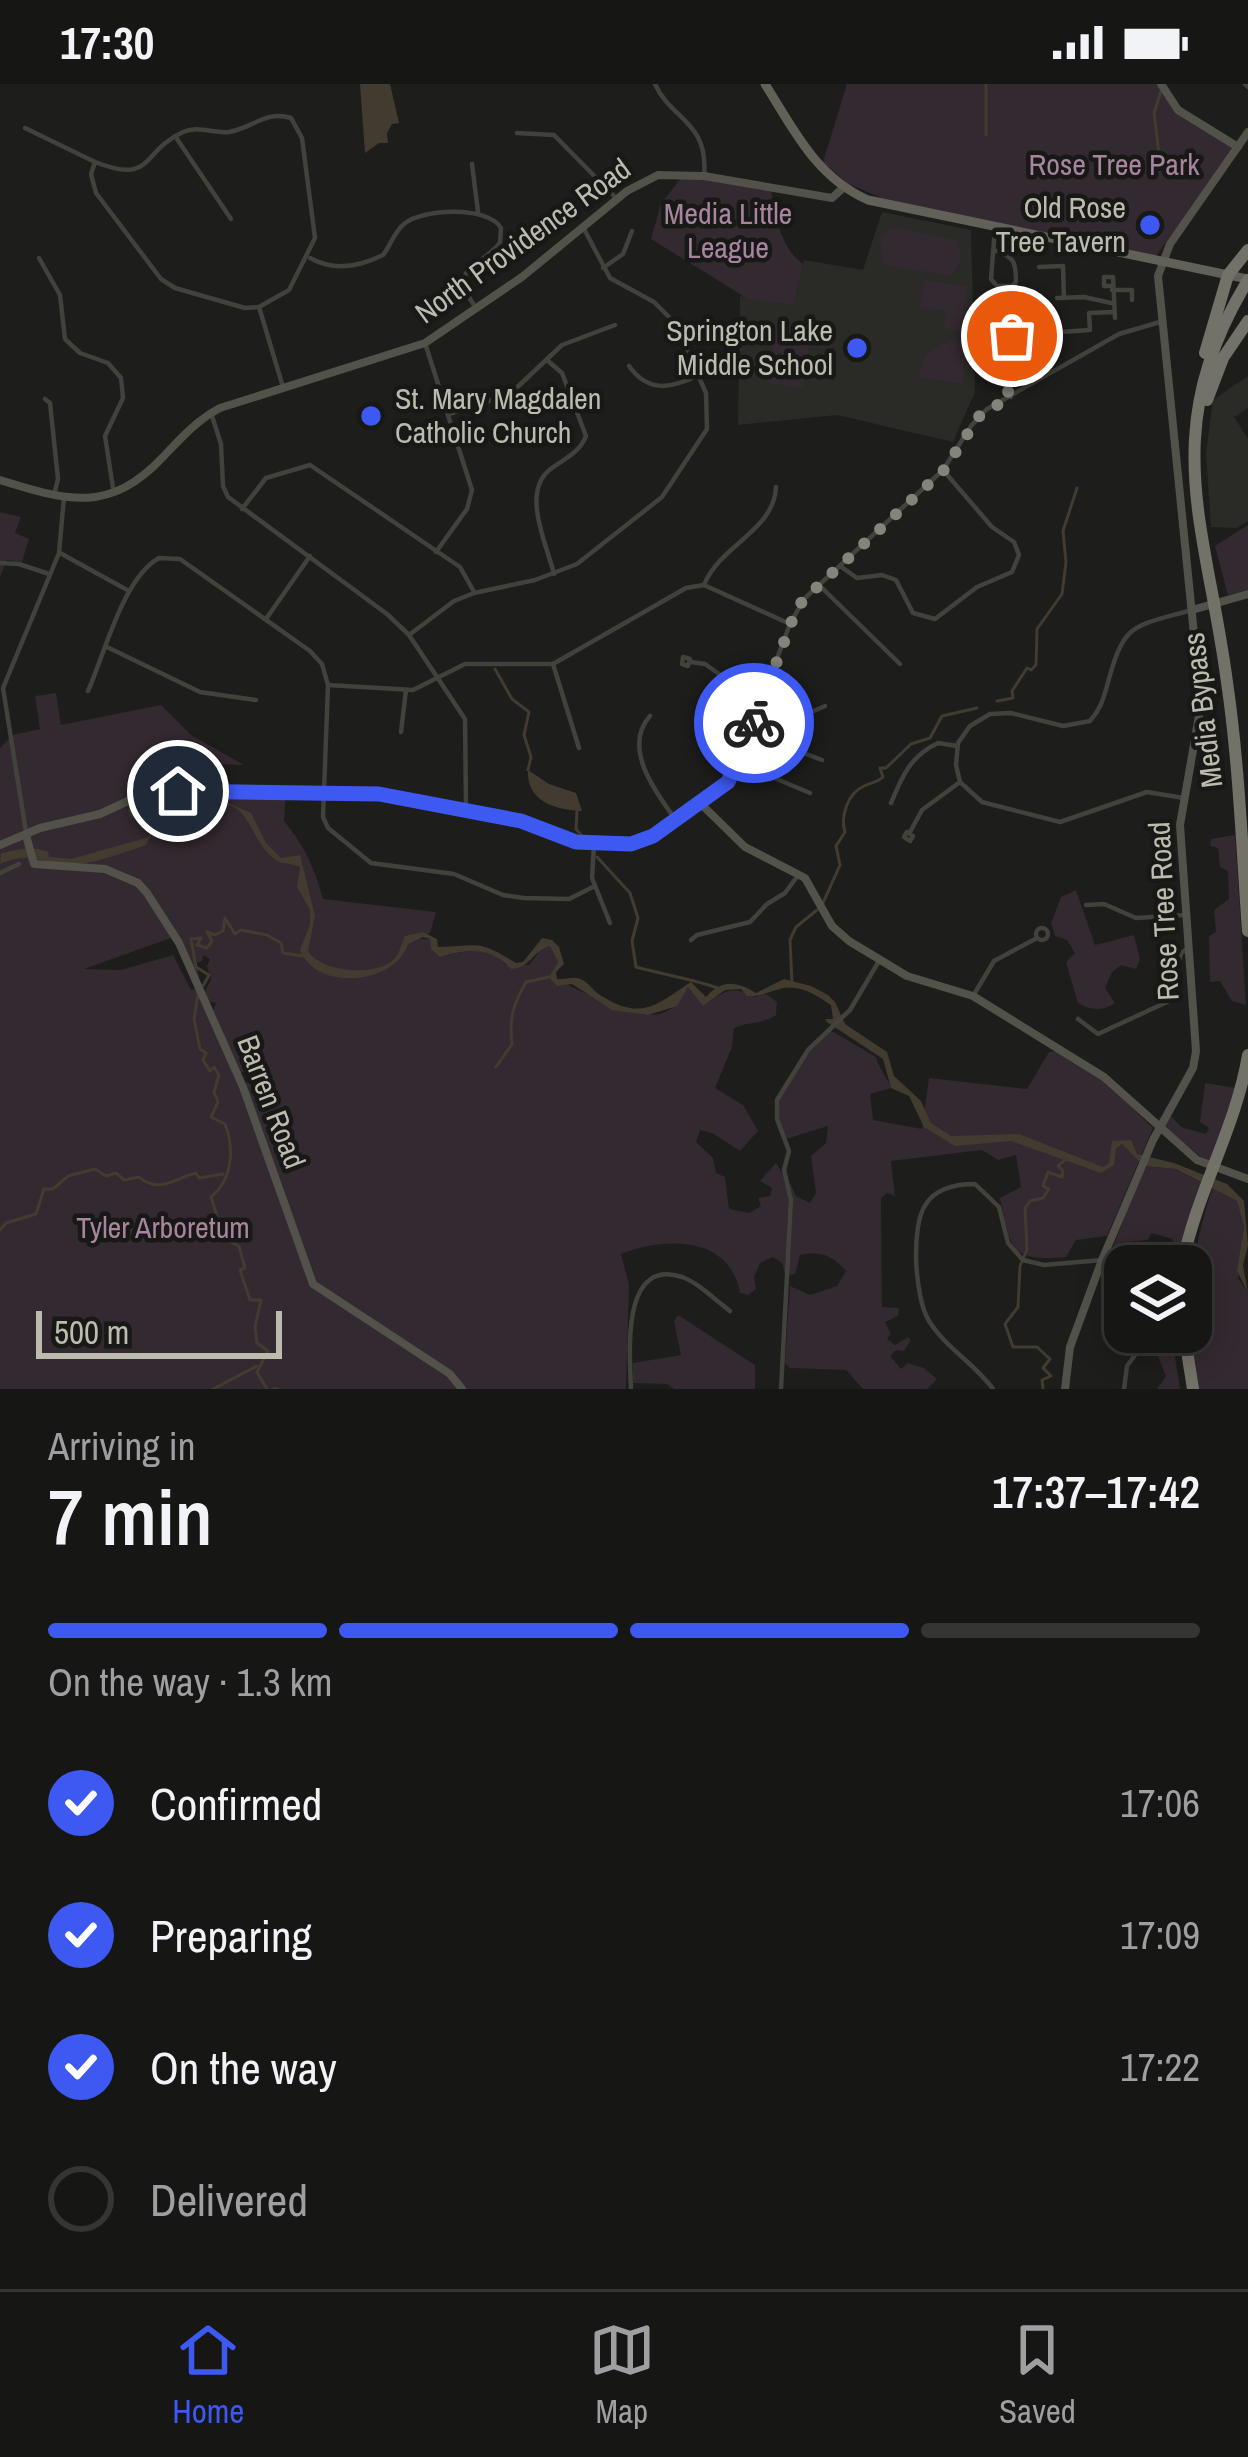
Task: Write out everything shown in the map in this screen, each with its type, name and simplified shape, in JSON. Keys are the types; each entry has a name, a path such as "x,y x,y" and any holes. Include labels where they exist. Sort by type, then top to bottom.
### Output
{"highway":[{"path":"1196,424 1204,357 1247,252"},
{"name":"Media Bypass","path":"1235,281 1206,401 1201,496 1234,685 1248,845"},
{"name":"Media Bypass","path":"1235,281 1196,424 1196,509 1230,704 1248,931"},
{"path":"1206,401 1223,358 1248,321"},
{"path":"1219,1158 1248,1055"},
{"path":"1191,1245 1248,1081"},
{"path":"1184,1353 1190,1389"}],"main road":[{"path":"765,84 806,150 844,187"},
{"name":"North Providence Road","path":"844,187 886,206 1235,281"}],"street":[{"path":"655,84 661,97 693,128 706,161 704,176"},
{"path":"1162,87 1178,110 1238,147"},
{"path":"25,128 123,172 140,170 175,136 192,129 227,132 274,115 291,118 301,132 315,229 308,257 289,290 259,307 245,308 175,289 161,279 96,193 91,174 95,162"},
{"path":"1161,263 1248,132"},
{"path":"517,133 554,135 616,199"},
{"path":"175,136 231,219"},
{"path":"472,164 478,212"},
{"name":"North Providence Road","path":"115,494 143,477 211,412 425,343 477,309 616,199 660,175 704,176 832,198 844,187"},
{"path":"308,257 341,267 377,259 410,219 478,212 497,220 502,236 496,249 472,263 464,277 467,296 477,309"},
{"path":"409,635 474,592 578,564 667,491 707,429 709,407 684,338 665,312 616,283 603,268 583,226"},
{"path":"994,250 1016,262 1012,286 993,284 990,258 995,229"},
{"path":"603,268 623,254 632,231"},
{"path":"0,479 87,500 115,494 105,436 123,398 121,378 108,363 69,344 63,332 60,295 39,258"},
{"name":"Rose Tree Road","path":"1065,1389 1070,1347 1102,1260 1153,1140 1195,1061 1180,825 1201,715 1160,322 1161,263"},
{"path":"1039,267 1063,266 1061,298 1112,303"},
{"path":"1060,341 1060,332 1090,330 1089,313 1115,315 1112,288 1132,290 1132,299"},
{"path":"259,307 283,387"},
{"path":"0,845 27,840 40,828 100,814 143,794 194,790 400,796 521,821 563,839 594,844 631,844 653,836 728,782 796,610 944,470 980,415 1119,334 1160,322"},
{"path":"449,414 517,390 568,341 615,325"},
{"path":"425,343 472,498 436,552"},
{"path":"997,350 996,370 1011,397"},
{"path":"547,360 562,373 586,436 580,448 536,484 554,574"},
{"path":"629,366 643,382 660,387 677,386 699,375"},
{"path":"27,840 3,694 59,553 58,479 50,404 45,399"},
{"path":"211,412 228,497 387,614 409,635 465,718 466,809"},
{"path":"242,508 266,478 310,465 466,573 474,592"},
{"path":"840,566 856,578 882,575 896,580 913,613 926,620 942,616 976,587 1012,572 1018,555 1014,542 992,527 944,470"},
{"path":"704,585 718,559 768,516 776,488"},
{"path":"59,553 129,591"},
{"path":"266,619 310,556"},
{"path":"88,691 129,591 147,565 174,557 316,656 328,685 323,817 328,828 372,863 454,874 502,895 524,898 569,899 595,886"},
{"path":"0,563 49,574"},
{"path":"328,685 420,689 465,664 553,664 686,588 704,585 790,624"},
{"path":"819,585 900,664"},
{"path":"1184,798 1148,792 1060,822 982,802 960,782 957,746 970,726 990,714 1012,713 1063,726 1090,721 1101,705 1126,634 1143,624 1248,594"},
{"path":"107,647 200,692 256,700"},
{"path":"691,662 711,667 733,683 765,688"},
{"path":"553,664 579,748"},
{"path":"401,732 406,690"},
{"path":"762,699 807,714 825,706"},
{"path":"650,716 638,734 640,755 676,820"},
{"path":"750,733 822,760"},
{"path":"891,803 907,766 919,755 938,743 957,746"},
{"path":"735,772 772,777 810,793"},
{"path":"910,832 922,809 960,782"},
{"path":"700,803 745,848 800,874 840,934 879,961 908,976 973,996 1104,1077 1197,1160 1248,1179"},
{"name":"Barren Road","path":"27,840 30,858 38,865 105,869 138,883 147,893 179,944 242,1084 313,1284 450,1374 462,1389"},
{"path":"594,844 595,886 610,923"},
{"path":"0,873 19,864"},
{"path":"692,940 750,922 800,874"},
{"path":"1086,905 1104,904 1136,918 1185,915"},
{"path":"973,996 994,961 1036,938"},
{"path":"1078,1019 1098,1034 1169,1000 1181,953 1189,948"},
{"path":"781,1389 791,1200 784,1171 789,1151 775,1108 797,1064 843,1017 879,961"},
{"path":"993,1389 933,1327 920,1304 919,1220 926,1204 958,1184 975,1184 999,1207 1008,1243 1023,1261 1044,1265 1102,1260"},
{"path":"631,1389 634,1302 647,1283 665,1275 686,1278 730,1311"},
{"path":"1124,1389 1126,1366 1136,1353"}],"shaded area":[{"path":"360,84 390,84 399,123 392,124 387,133 388,143 365,153"},
{"name":"Springton Lake Middle School","path":"882,212 971,230 975,392 953,442 837,415 738,425 740,296 794,305 804,260 863,270"},
{"path":"1248,376 1248,408 1234,417 1248,439 1248,521 1236,528 1211,527 1206,453 1213,400"},
{"path":"528,770 576,793 582,811 544,802 532,789"},
{"path":"206,799 219,799 251,813 266,843 281,858 300,855 315,916 308,951 324,964 347,970 382,966 396,957 405,936 423,932 437,939 438,947 478,946 516,963 523,962 542,938 552,940 564,964 556,972 557,979 580,979 615,1003 638,1009 691,982 706,997 730,984 756,993 784,979 811,986 835,1002 845,1024 887,1052 894,1076 921,1101 931,1123 951,1136 1019,1134 1103,1167 1109,1163 1112,1141 1131,1140 1137,1154 1227,1184 1244,1201 1248,1245 1243,1265 1248,1293 1237,1271 1244,1227 1237,1201 1176,1169 1144,1166 1122,1144 1116,1148 1114,1165 1101,1173 1011,1141 955,1146 924,1127 909,1096 891,1088 883,1059 827,1022 825,1019 833,1019 831,1005 805,990 791,987 747,996 741,989 725,990 703,1006 688,987 677,1006 648,1015 612,1010 572,984 557,986 549,977 558,962 550,946 523,966 511,969 495,956 478,951 440,957 431,949 430,939 423,937 408,944 388,968 372,975 355,978 322,973 300,950 310,910 297,887 300,867 273,858 243,814 225,805 193,818 170,804 140,805 139,814 152,817 157,824 146,845 86,863 21,858 0,864 1,853 36,849 48,852 49,857 71,859 149,837 151,826 129,816 135,801 169,800 190,809"}],"green space":[{"name":"Rose Tree Park","path":"847,84 1159,84 1174,109 1232,145 1233,151 1156,256 886,200 847,183 823,162"},
{"name":"Media Little League","path":"684,174 771,190 784,240 803,264 794,305 748,299 651,239 661,204"},
{"path":"890,229 956,240 962,256 952,276 883,265 880,239"},
{"path":"924,280 967,286 962,333 943,328 947,311 920,307"},
{"path":"776,326 812,332 802,388 767,383"},
{"path":"951,340 966,341 963,384 918,377 926,354"},
{"path":"0,512 21,517 15,533 29,539 22,562 7,560 0,577"},
{"path":"1248,525 1248,590 1228,595 1215,546"},
{"name":"Tyler Arboretum","path":"56,693 61,725 161,705 191,735 244,765 189,763 188,782 194,790 286,792 284,821 308,858 323,899 436,912 430,933 415,939 430,939 440,957 476,951 492,954 506,965 529,965 542,948 550,946 558,962 549,977 642,1014 669,1010 688,987 704,1005 734,990 755,997 766,994 777,1002 776,1015 734,1028 732,1047 715,1088 743,1105 758,1131 740,1151 700,1130 696,1142 713,1158 716,1173 725,1177 729,1209 749,1213 761,1206 758,1198 770,1196 772,1188 760,1181 776,1163 789,1202 785,1274 782,1263 773,1257 760,1263 754,1277 756,1289 748,1295 740,1293 723,1260 693,1245 656,1245 621,1254 629,1285 626,1389 0,1389 0,748 13,735 40,729 35,696","holes":["171,938 182,943 199,980 197,963 203,955 210,959 211,980 205,991 208,1001 216,1003 213,1011 240,1073 246,1071 254,1051 263,1053 244,1084 200,987 191,990 173,955 121,970 84,969"]},
{"path":"1235,835 1246,1005 1232,1001 1220,981 1210,982 1214,910 1229,899 1228,871 1220,867 1218,848 1210,846 1211,839"},
{"path":"1076,890 1095,945 1134,935 1140,960 1136,969 1121,965 1112,972 1105,988 1115,1003 1106,1008 1078,1003 1066,962 1075,953 1067,940 1055,936 1051,923 1061,897"},
{"path":"830,1030 876,1057 891,1088 870,1094 873,1120 922,1129 929,1078 1027,1089 1049,1052 1057,1051 1105,1081 1153,1128 1107,1236 1076,1240 1066,1257 1023,1254 1011,1240 1000,1198 1021,1187 1016,1155 998,1160 982,1150 891,1161 895,1196 887,1193 881,1198 882,1307 899,1308 898,1316 885,1322 891,1334 887,1339 895,1345 908,1337 911,1340 904,1351 896,1350 890,1356 901,1369 908,1363 937,1379 927,1389 863,1389 846,1370 790,1368 785,1363 790,1286 810,1295 837,1286 846,1271 826,1256 807,1254 800,1255 795,1274 789,1275 793,1201 789,1181 796,1196 810,1203 816,1193 811,1156 826,1143 828,1126 786,1139 777,1111 789,1079"},
{"path":"1205,1083 1236,1088 1211,1165 1162,1126 1169,1114 1181,1127 1206,1134 1209,1128 1200,1122"},
{"path":"1144,1166 1176,1169 1204,1184 1185,1245 1172,1245 1173,1239 1151,1233 1148,1240 1114,1245"},
{"path":"1213,1187 1237,1201 1244,1227 1238,1278 1248,1293 1248,1389 1197,1389 1193,1353 1212,1353 1212,1245 1197,1245"},
{"path":"678,1315 755,1365 755,1389 674,1389 667,1384 633,1383 633,1363 681,1355 674,1321"},
{"path":"1157,1353 1174,1353 1180,1389 1157,1389 1166,1376"}],"waterway":[{"path":"986,84 986,135"},
{"path":"1159,154 1154,113 1161,91"},
{"path":"997,701 1013,698 1012,691 1027,668 1036,665 1037,629 1062,594 1063,531 1077,488"},
{"path":"495,669 512,699 529,712 524,735 531,757 528,770"},
{"path":"823,903 840,865 836,846 845,832 850,799 883,777 880,768 886,768 911,744 930,738 942,716 977,708"},
{"path":"577,810 576,829 582,836"},
{"path":"597,857 630,893 638,918 632,941 636,967 718,988"},
{"path":"792,983 790,940 796,927 817,910"},
{"path":"203,986 209,975 196,967 191,939 201,938 197,945 207,948 212,941 207,932 223,931 225,918 235,934 241,930 267,935 281,943 283,953 303,956"},
{"path":"496,1067 512,1044 513,1012 526,982 549,977"},
{"path":"198,994 194,1019 200,1049 206,1053 203,1060 210,1071 214,1067 219,1075 214,1092 218,1102 211,1117 225,1124 230,1144 227,1173 211,1197 224,1239 239,1246 245,1268 240,1270 250,1300 261,1300 257,1343 268,1351 257,1372 267,1389"},
{"path":"1043,1389 1042,1380 1051,1376 1043,1368 1050,1359 1037,1347 1013,1347 1005,1324 1018,1307 1020,1266 1027,1250 1025,1208 1049,1189 1043,1186 1048,1172 1062,1177 1058,1166 1066,1159"},
{"path":"0,1230 6,1223 36,1214 44,1189 95,1169 106,1176 116,1173 124,1180 139,1177 160,1185 196,1173 199,1178 223,1174"},
{"path":"213,1389 257,1366"},
{"path":"273,1389 278,1389"}],"way so far":[{"path":"754,723 804,599 944,470 980,415 1011,397 996,370 996,329 1004,326 1012,336"}],"place":[{"name":"Old Rose Tree Tavern","path":"1150,225"},
{"name":"Springton Lake Middle School","path":"857,348"},
{"name":"St. Mary Magdalen Catholic Church","path":"371,416"}],"route":[{"path":"178,791 379,794 521,821 576,842 631,844 653,836 728,782 754,723"}]}
